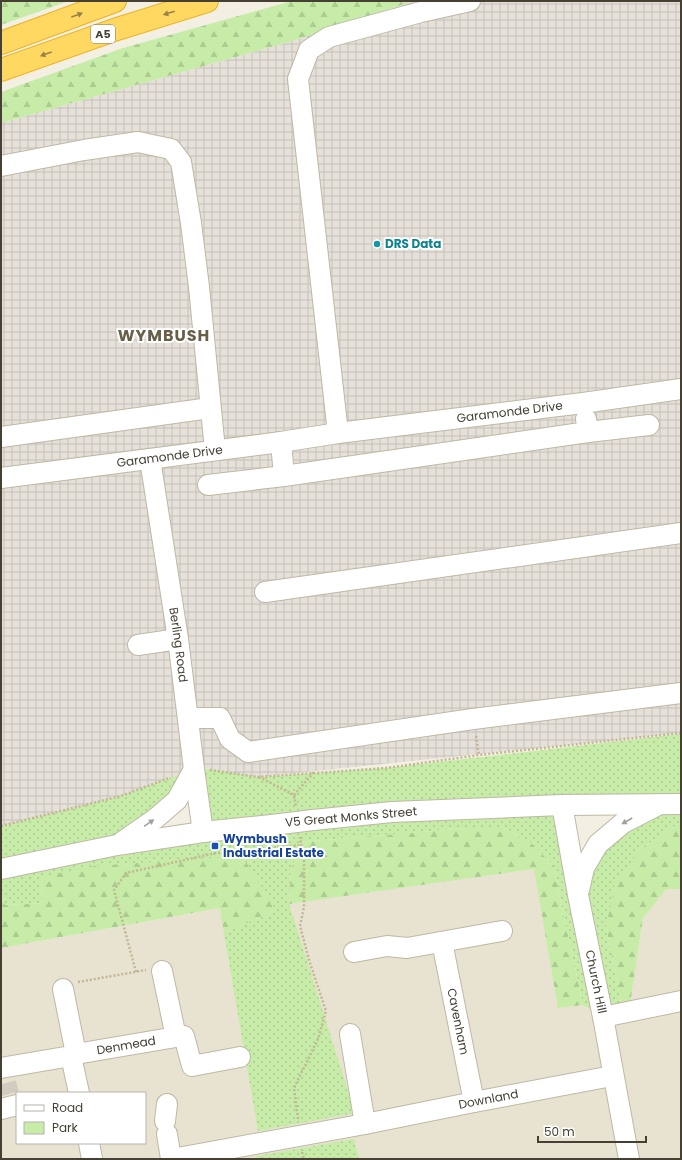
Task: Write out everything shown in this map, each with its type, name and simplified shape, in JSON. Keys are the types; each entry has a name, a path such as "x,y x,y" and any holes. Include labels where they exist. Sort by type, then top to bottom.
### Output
{"highway":[{"name":"A5","path":"1,43 116,1"},
{"name":"A5","path":"1,70 117,29 206,1"}],"street":[{"path":"338,432 298,78 309,50 329,37 421,12 470,1"},
{"path":"1,166 84,150 138,142 171,149 181,162 199,286 214,450"},
{"name":"Garamonde Drive","path":"1,478 281,442 338,432 583,403 681,389"},
{"path":"583,403 588,432"},
{"path":"1,437 210,408"},
{"path":"208,484 284,476 588,432 648,425"},
{"path":"281,442 284,476"},
{"name":"Berling Road","path":"150,459 178,639 203,832"},
{"path":"265,592 681,533"},
{"path":"138,645 178,639"},
{"path":"188,718 220,718 230,740 248,752 473,719 681,693"},
{"path":"117,845 155,819 177,800 194,769"},
{"path":"578,896 584,868 598,844 623,823 673,802"},
{"name":"V5 Great Monks Street","path":"1,869 117,845 203,832 392,812 673,802"},
{"name":"Church Hill","path":"562,805 612,1076 629,1159"},
{"path":"354,952 387,946 407,948 502,931"},
{"name":"Cavenham","path":"442,942 474,1102"},
{"path":"162,971 176,1037 184,1036 192,1066 240,1057"},
{"path":"63,989 79,1092"},
{"path":"602,1017 681,1001"},
{"path":"350,1034 365,1124"},
{"name":"Denmead","path":"7,1090 74,1055 176,1037"},
{"name":"Downland","path":"172,1159 197,1157 612,1076"},
{"path":"166,1120 172,1159"},
{"path":"89,1144 92,1159"}],"path":[{"path":"1,826 121,796 194,769 217,770 258,777 386,768 479,755 681,733"},
{"path":"296,809 294,795 314,772"},
{"path":"258,777 294,795"},
{"path":"300,836 304,862 304,907 300,926 308,960 326,1011 318,1039 294,1088 304,1159"},
{"path":"136,972 114,890 126,873 216,853 302,845"},
{"path":"63,989 71,984 150,969 162,971"}],"shaded area":[{"path":"414,1 681,1 681,733 258,777 217,770 194,769 121,796 1,826 1,123 289,42"},
{"path":"535,869 558,1008 583,1005 603,1017 629,1011 643,918 666,888 681,889 681,1159 1,1159 1,948 221,908 225,933 289,904"}],"green space":[{"path":"1,1 69,1 1,25"},
{"path":"292,1 414,1 289,42 1,123 1,92 123,48"},
{"path":"681,734 681,822 642,848 606,927 623,1012 603,1017 583,1005 553,865 530,842 505,828 469,828 301,842 291,870 289,904 355,1113 258,1131 224,933 276,910 41,877 42,903 5,905 1,893 1,826 121,796 194,769 217,770 258,777 386,768","holes":["194,770 203,832 118,844","660,804 598,844 578,894 562,805"]},
{"path":"681,822 681,889 666,889 643,918 629,1011 623,1012 606,927 615,882 642,848"},
{"path":"469,828 505,828 530,842 553,865 583,1005 558,1008 534,869 289,904 291,870 301,842"},
{"path":"242,856 276,910 224,933 220,908 1,948 1,893 5,905 42,903 41,877 95,866"},
{"path":"354,1139 359,1159 257,1159 256,1156"}],"tunnel":[{"path":"6,1083 9,1094"}],"place":[{"name":"DRS Data","path":"377,244"},
{"name":"Wymbush Industrial Estate","path":"215,846"}],"district":[{"name":"WYMBUSH","path":"164,335"}]}
